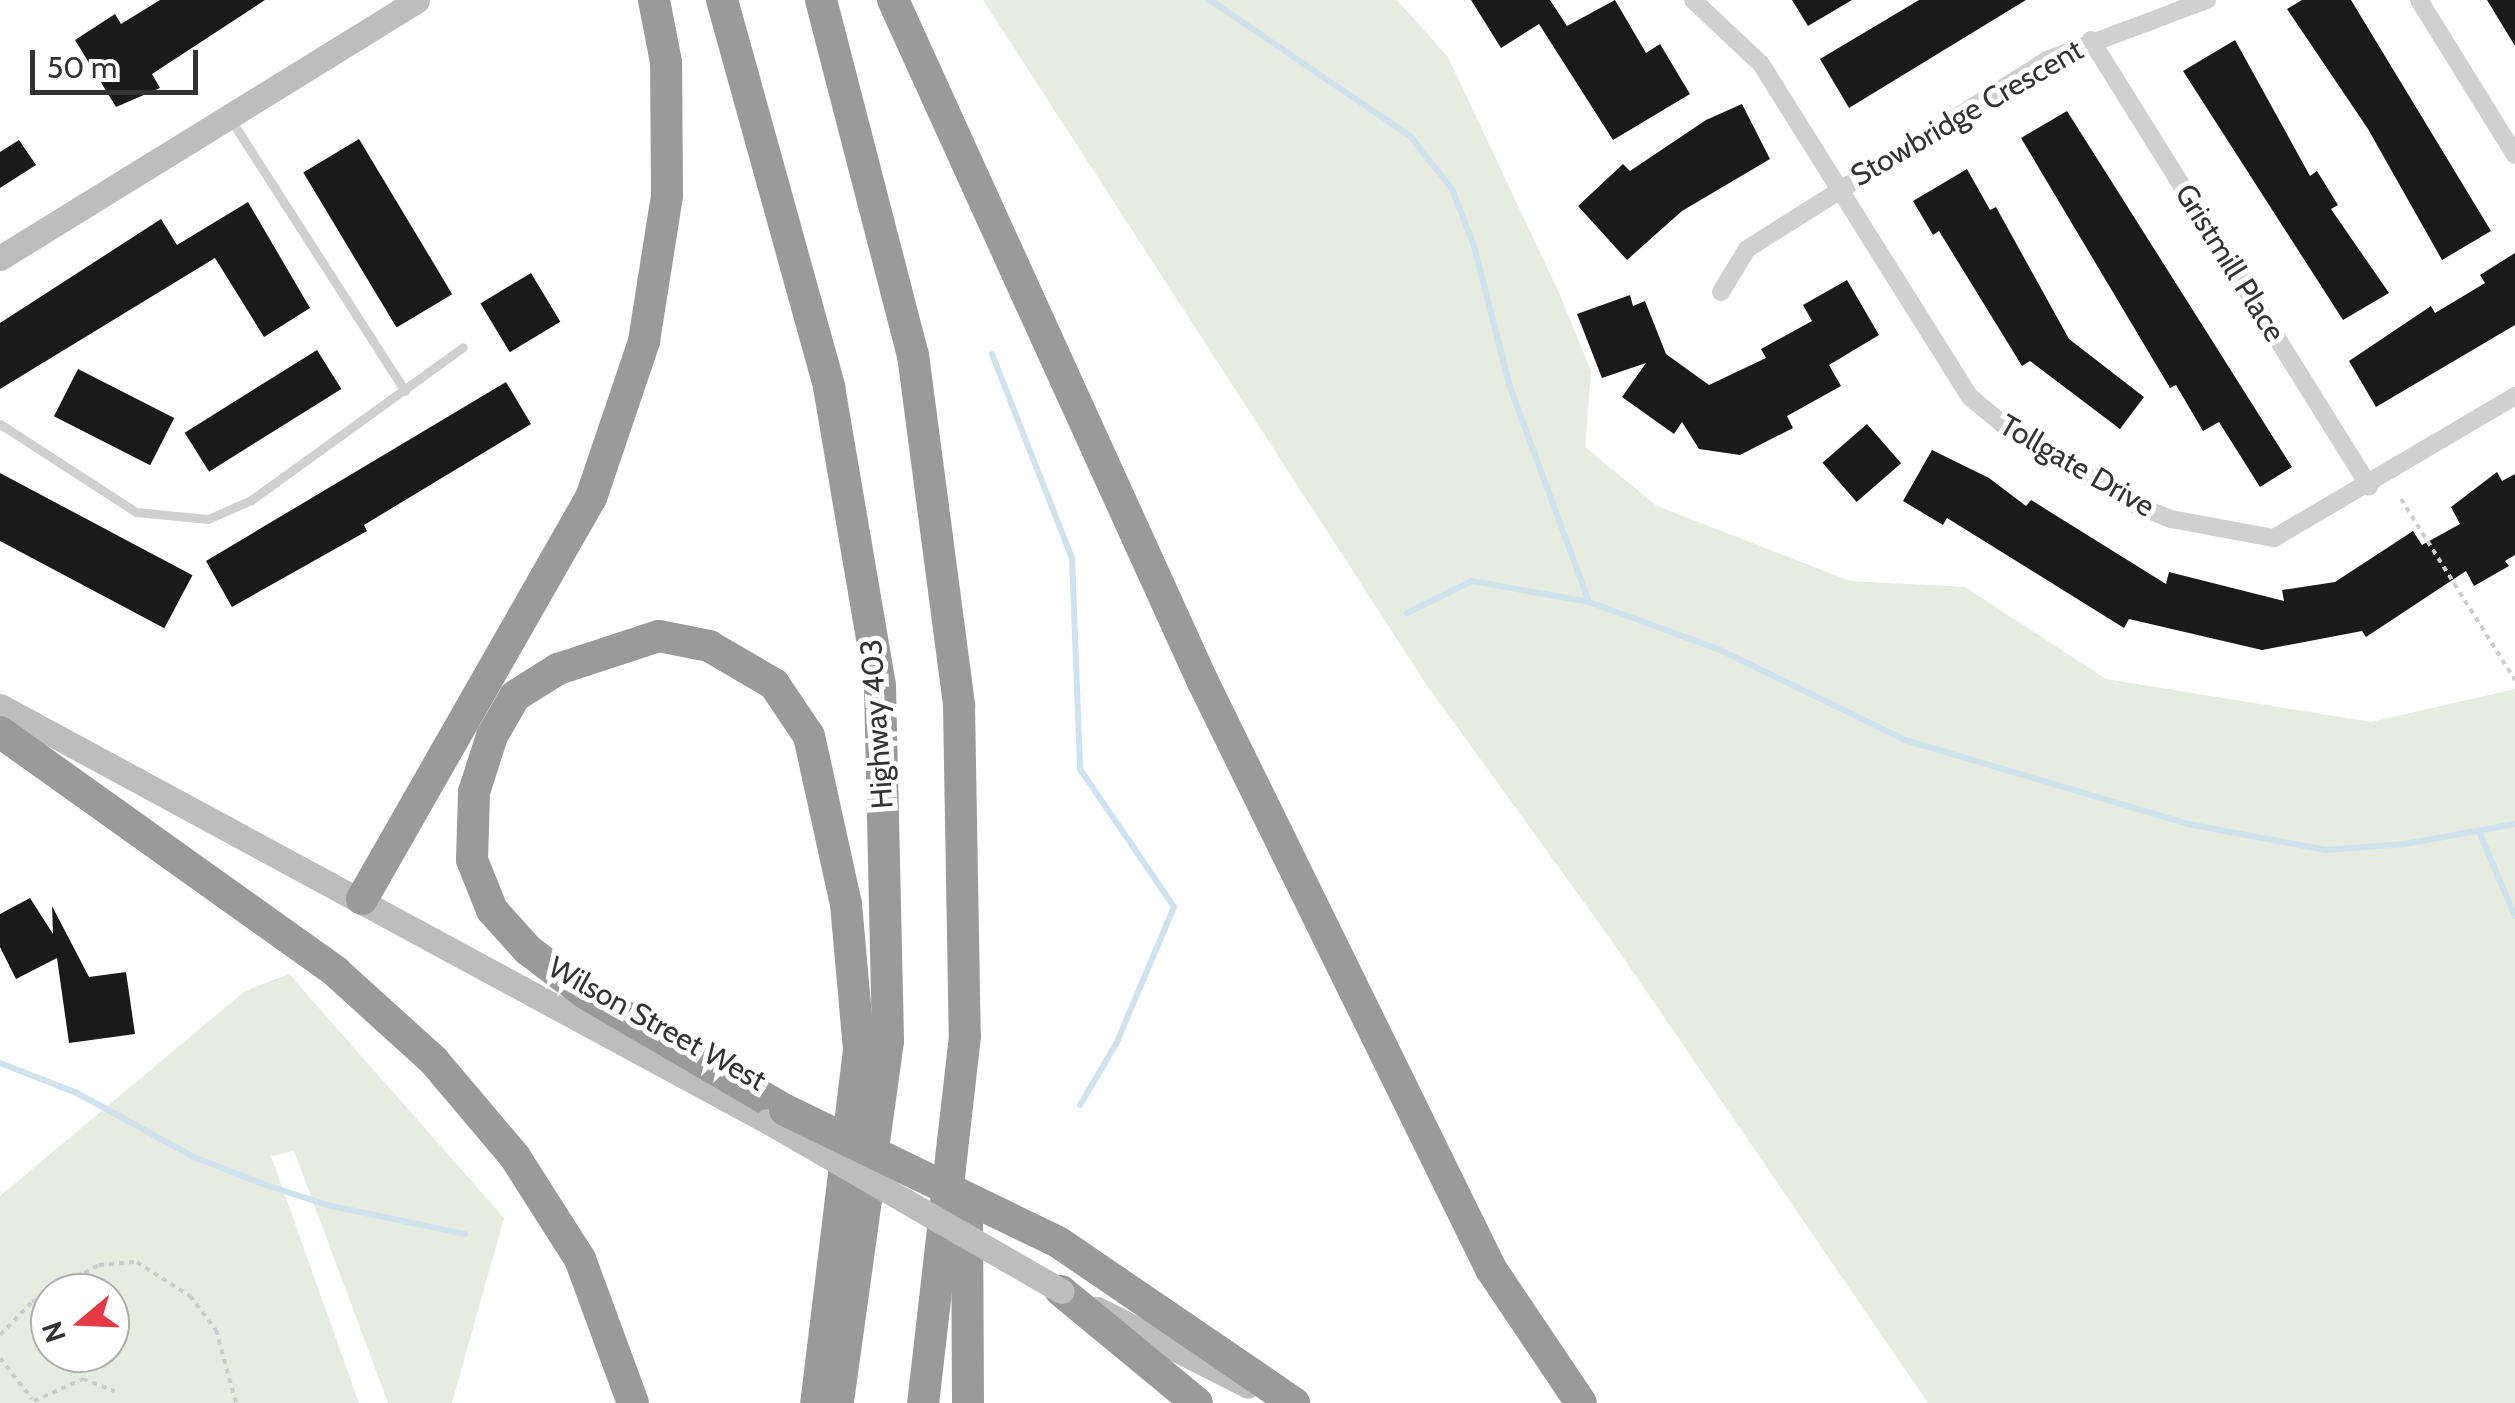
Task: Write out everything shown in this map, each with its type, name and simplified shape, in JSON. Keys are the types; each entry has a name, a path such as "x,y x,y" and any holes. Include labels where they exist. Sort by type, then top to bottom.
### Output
{"highway":[{"path":"362,899 591,498 644,341 667,195 666,62 654,0"},
{"name":"Highway 403","path":"722,0 830,388 880,686 888,1041 838,1403"},
{"path":"821,0 914,355 960,706 968,1403"},
{"path":"893,0 998,242 1253,785 1491,1269 1580,1403"},
{"path":"816,1403 858,1050 846,904 808,736 774,684 710,646 658,636 558,668 515,696 492,736 474,792 472,860 492,910 528,950 585,993 776,1115 1058,1242 1294,1403"},
{"path":"0,732 336,972 434,1061 514,1156 580,1259 633,1403"},
{"path":"923,1403 965,1036"},
{"path":"1061,1290 1197,1403"}],"main road":[{"path":"0,258 402,4"},
{"name":"Wilson Street West","path":"0,706 776,1115 1061,1290 1281,1403"}],"street":[{"name":"Tollgate Drive","path":"1694,0 1761,64 1970,398 2018,436 2136,505 2171,519 2274,538 2370,486 2515,396"},
{"name":"Stowbridge Crescent","path":"1721,292 1747,249 2047,60 2091,40 2163,21 2206,0"},
{"path":"2420,0 2515,155"},
{"name":"Gristmill Place","path":"2091,40 2370,486"}],"lane":[{"path":"229,116 405,391"},
{"path":"0,424 136,512 208,519 251,500 462,347"}],"path":[{"path":"2401,499 2515,680"},
{"path":"0,1334 32,1302 99,1265 138,1262 190,1296 216,1330 236,1403"},
{"path":"0,1358 34,1402 83,1379 114,1392"}],"shaded area":[{"path":"983,0 1397,0 1448,57 1560,295 1591,371 1585,447 1657,506 1850,581 1965,587 2106,679 2371,722 2515,689 2515,1403 1928,1403 1612,941 1426,684"},
{"path":"289,974 504,1218 452,1403 388,1403 294,1151 271,1156 359,1403 0,1403 0,1196 245,991"}],"building":[{"path":"160,0 265,0 152,74 160,88 116,107 75,40 115,14 121,24"},
{"path":"1471,0 1550,0 1567,26 1615,0 1646,53 1660,44 1690,94 1613,140 1539,24 1501,48"},
{"path":"1792,0 1852,0 1808,26"},
{"path":"1919,0 2026,0 1849,108 1820,59"},
{"path":"2302,0 2351,0 2491,231 2442,260 2368,129 2287,9"},
{"path":"2487,0 2515,0 2515,46"},
{"path":"2235,40 2310,176 2317,171 2338,205 2331,209 2389,293 2343,320 2183,71"},
{"path":"1742,104 1770,159 1682,211 1627,260 1578,206 1623,164 1630,171 1706,120"},
{"path":"2067,111 2292,467 2260,487 2219,422 2203,431 2176,385 2170,388 2021,138"},
{"path":"359,139 452,294 397,328 303,172"},
{"path":"19,140 36,165 0,188 0,152"},
{"path":"1967,169 1990,210 1996,207 2069,339 2144,397 2120,429 2030,361 2022,366 1939,231 1933,235 1913,201"},
{"path":"248,202 310,308 264,337 215,258 0,389 0,323 161,219 177,245"},
{"path":"2515,253 2515,325 2376,407 2349,361 2431,306 2435,313 2485,283 2480,275"},
{"path":"531,273 560,322 510,352 480,303"},
{"path":"1847,280 1879,335 1829,365 1841,386 1787,416 1793,428 1740,455 1699,449 1682,422 1674,434 1622,397 1646,363 1602,378 1577,314 1630,295 1633,306 1645,301 1666,354 1709,385 1766,358 1761,349 1812,321 1803,305"},
{"path":"317,350 341,389 209,472 185,433"},
{"path":"78,369 174,418 150,465 54,416"},
{"path":"506,382 531,424 364,525 367,531 232,607 206,561"},
{"path":"1867,424 1901,463 1857,502 1822,463"},
{"path":"1932,450 1989,478 2026,506 2031,500 2166,584 2169,572 2284,601 2282,590 2335,582 2413,531 2422,545 2460,524 2451,507 2497,472 2502,481 2515,474 2515,555 2505,561 2509,566 2474,586 2466,571 2366,637 2362,631 2262,650 2129,619 2124,628 1947,518 1943,525 1903,501"},
{"path":"0,473 192,575 164,628 0,541"},
{"path":"30,898 53,934 52,906 89,977 126,972 135,1034 69,1043 57,958 16,979 0,947 0,914"}],"waterway":[{"path":"1210,0 1410,136 1452,189 1474,246 1510,387 1589,602"},
{"path":"992,354 1072,558 1080,769 1174,907 1116,1044 1080,1105"},
{"path":"1407,613 1472,581 1589,602 1718,649 1905,740 2188,824 2325,850 2405,844 2515,824"},
{"path":"2480,834 2515,916"},
{"path":"0,1063 77,1093 194,1157 263,1184 327,1205 465,1234"}]}
